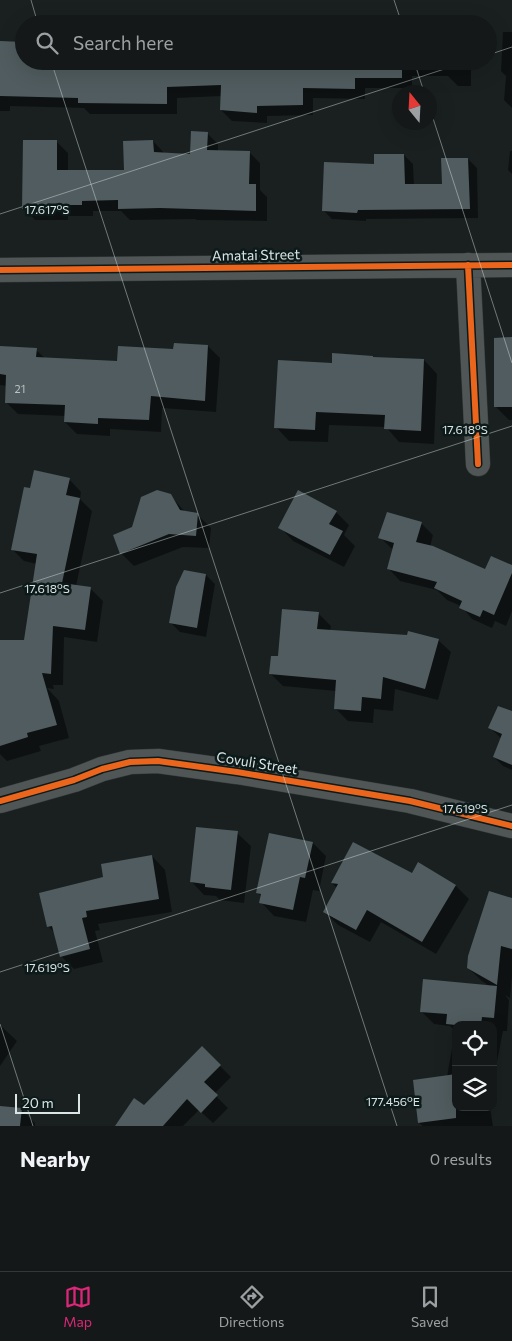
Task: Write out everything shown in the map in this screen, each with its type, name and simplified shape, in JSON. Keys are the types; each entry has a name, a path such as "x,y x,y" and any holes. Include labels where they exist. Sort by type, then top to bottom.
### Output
{"street":[{"path":"468,265 478,464"},
{"name":"Amatai Street","path":"0,270 512,265"},
{"name":"Covuli Street","path":"0,801 74,780 102,769 130,762 158,761 237,772 410,802 512,826"}],"building":[{"path":"0,41 15,42 15,70 402,70 402,78 355,78 355,89 303,88 303,105 257,106 257,113 220,110 221,85 167,87 167,104 78,103 78,98 0,96"},
{"path":"191,131 208,132 207,150 250,151 249,184 256,184 256,211 160,208 118,209 118,200 82,201 82,205 57,205 57,209 22,209 23,140 57,140 57,170 124,170 123,141 153,140 154,152 190,154"},
{"path":"374,154 404,154 405,184 442,184 441,158 468,158 470,209 358,210 357,213 322,211 324,162 374,164"},
{"path":"512,337 512,407 494,407 494,338"},
{"path":"174,343 208,345 205,401 151,396 149,420 98,418 98,424 64,422 65,405 5,403 6,375 0,374 0,346 37,348 36,357 117,361 118,346 173,349"},
{"path":"332,353 424,359 421,431 384,429 385,415 316,412 315,430 274,428 278,360 332,363"},
{"path":"34,470 70,478 66,495 80,498 62,583 91,587 85,630 53,626 51,674 42,673 57,725 27,733 28,737 0,746 0,640 24,640 37,554 11,550 24,487 30,488"},
{"path":"157,490 171,494 180,510 198,513 196,536 169,534 120,554 113,535 132,527 141,497"},
{"path":"298,490 337,511 329,524 343,531 330,555 278,528"},
{"path":"387,512 422,522 416,542 433,546 485,569 491,556 512,565 512,573 494,615 483,610 480,617 459,608 462,601 434,588 437,582 387,569 394,543 378,538"},
{"path":"184,570 206,574 197,628 169,623 176,587"},
{"path":"282,609 319,612 317,629 407,635 408,631 439,639 425,689 383,677 381,699 362,697 361,711 334,709 336,680 269,674 271,656 278,656"},
{"path":"498,706 512,711 512,765 493,757 502,734 488,728"},
{"path":"196,827 238,831 231,890 205,887 205,884 190,882"},
{"path":"269,833 313,842 305,878 300,877 293,910 259,903 261,894 256,893"},
{"path":"353,842 412,873 418,862 456,885 422,942 367,910 356,930 323,912 338,884 331,883"},
{"path":"152,855 159,899 86,911 87,917 82,918 90,949 60,957 52,926 47,927 39,893 103,877 101,864"},
{"path":"489,891 512,898 512,949 501,946 497,985 467,968 468,956"},
{"path":"423,979 497,986 494,1018 482,1017 482,1021 452,1021 452,1025 446,1024 447,1014 420,1012"},
{"path":"202,1046 221,1065 204,1082 218,1095 201,1113 187,1099 163,1126 115,1126 134,1098 144,1105"},
{"path":"452,1075 452,1111 456,1111 456,1118 418,1123 413,1080"},
{"path":"0,1106 22,1108 20,1126 0,1126"}],"cycle path":[{"path":"468,265 478,464"},
{"path":"0,270 512,265"},
{"path":"0,801 74,780 102,769 130,762 158,761 237,772 410,801 512,826"}]}
